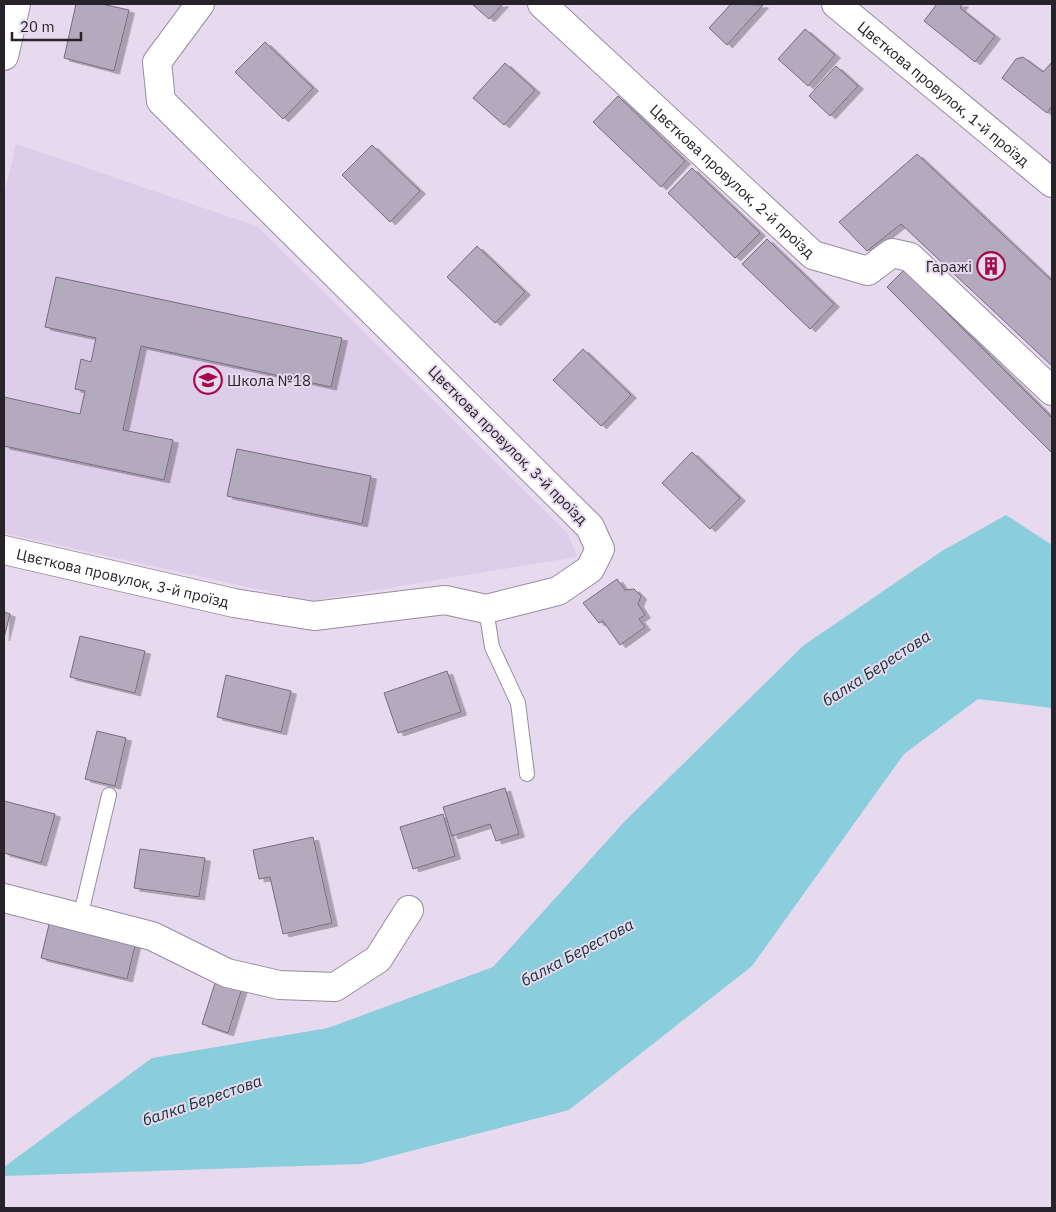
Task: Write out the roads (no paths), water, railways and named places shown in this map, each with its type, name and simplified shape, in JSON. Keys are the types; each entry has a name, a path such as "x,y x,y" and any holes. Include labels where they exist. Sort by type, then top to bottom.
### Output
{"street":[{"path":"4,56 16,4"},
{"name":"Цвєткова провулок, 3-й проїзд","path":"4,550 234,603 314,616 445,600 486,609 558,591 590,569 600,548 590,527 161,101 157,62 200,4"},
{"name":"Цвєткова провулок, 2-й проїзд","path":"542,4 814,255 868,272 892,253 910,257 1052,391"},
{"name":"Цвєткова провулок, 1-й проїзд","path":"836,4 1052,183"},
{"path":"4,898 152,936 227,973 279,985 334,987 378,959 409,910"}],"lane":[{"path":"486,609 492,647 518,703 527,774"},
{"path":"80,918 109,795"}],"water":[{"name":"балка Берестова","path":"1006,515 1052,545 1052,708 978,699 904,754 752,966 569,1110 361,1164 4,1176 4,1167 152,1058 328,1028 493,967 625,821 804,645 942,551"}],"place":[{"name":"Гаражі","path":"991,266"},
{"name":"Школа №18","path":"208,380"}]}
